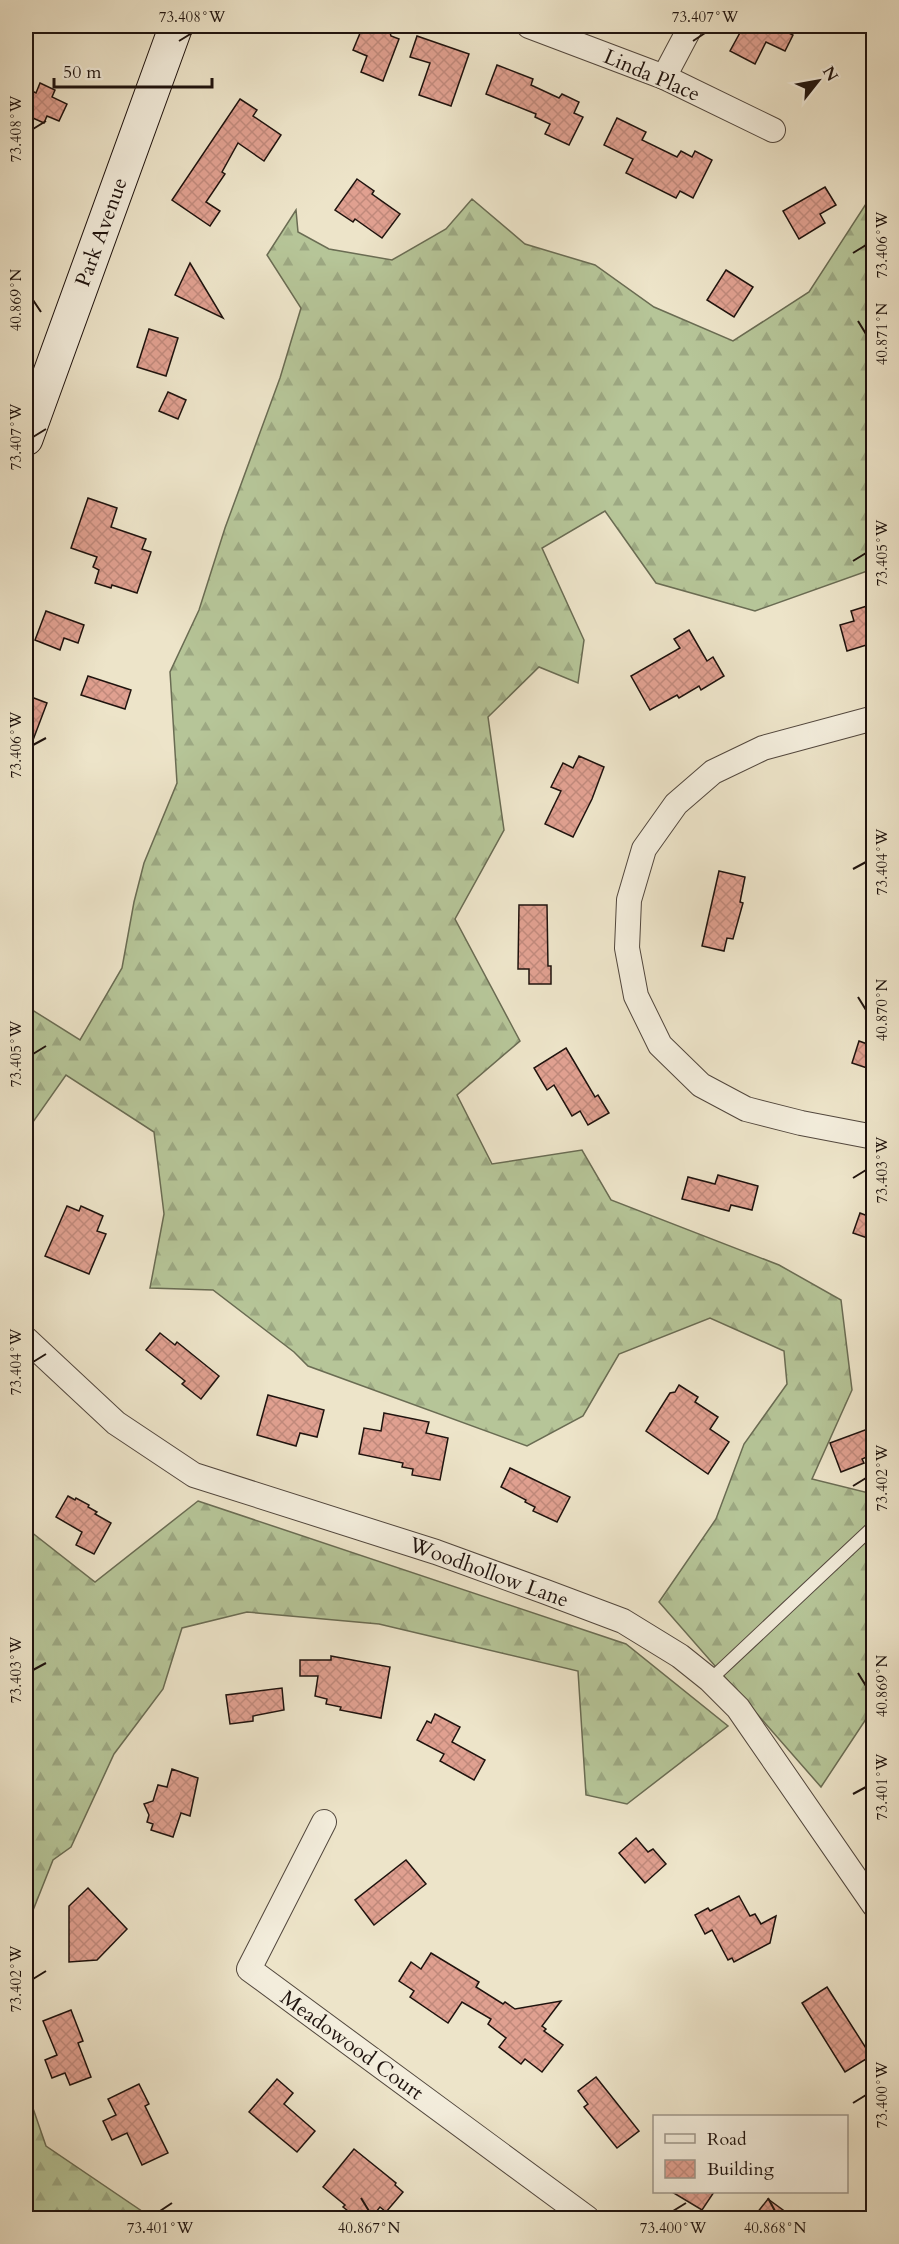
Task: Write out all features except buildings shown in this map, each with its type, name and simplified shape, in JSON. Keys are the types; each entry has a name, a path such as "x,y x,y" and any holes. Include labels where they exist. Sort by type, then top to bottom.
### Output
{"main road":[{"name":"Park Avenue","path":"26,439 176,26"}],"street":[{"name":"Linda Place","path":"529,26 664,77 773,130"},
{"path":"664,77 691,26"},
{"path":"873,718 764,748 713,772 676,804 644,849 629,900 627,948 636,996 660,1045 701,1085 746,1109 801,1123 873,1137"},
{"name":"Woodhollow Lane","path":"26,1339 116,1423 194,1475 436,1552 623,1621 680,1656 710,1680 738,1708 873,1905"},
{"name":"Meadowood Court","path":"324,1822 249,1969 587,2218"}],"lane":[{"path":"710,1680 873,1526"}],"green space":[{"path":"873,193 873,569 755,611 656,583 605,511 542,548 584,640 578,683 539,667 488,717 504,830 455,919 520,1041 457,1095 492,1164 582,1150 611,1200 779,1265 841,1300 852,1390 812,1479 873,1494 874,1707 821,1787 659,1602 716,1519 744,1444 787,1384 784,1351 710,1318 619,1354 583,1416 527,1446 308,1366 294,1352 213,1290 150,1288 164,1214 154,1132 66,1075 26,1132 26,1006 80,1040 122,968 144,863 177,783 170,672 199,610 225,528 280,378 301,308 267,255 296,210 298,232 329,249 392,260 446,229 472,199 525,244 595,265 654,307 733,341 809,292"},
{"path":"198,1501 626,1644 728,1726 627,1804 586,1795 578,1671 379,1624 247,1612 182,1628 163,1689 114,1754 71,1847 53,1860 26,1928 26,1528 95,1582"},
{"path":"26,2088 46,2146 152,2218 26,2218"}]}
